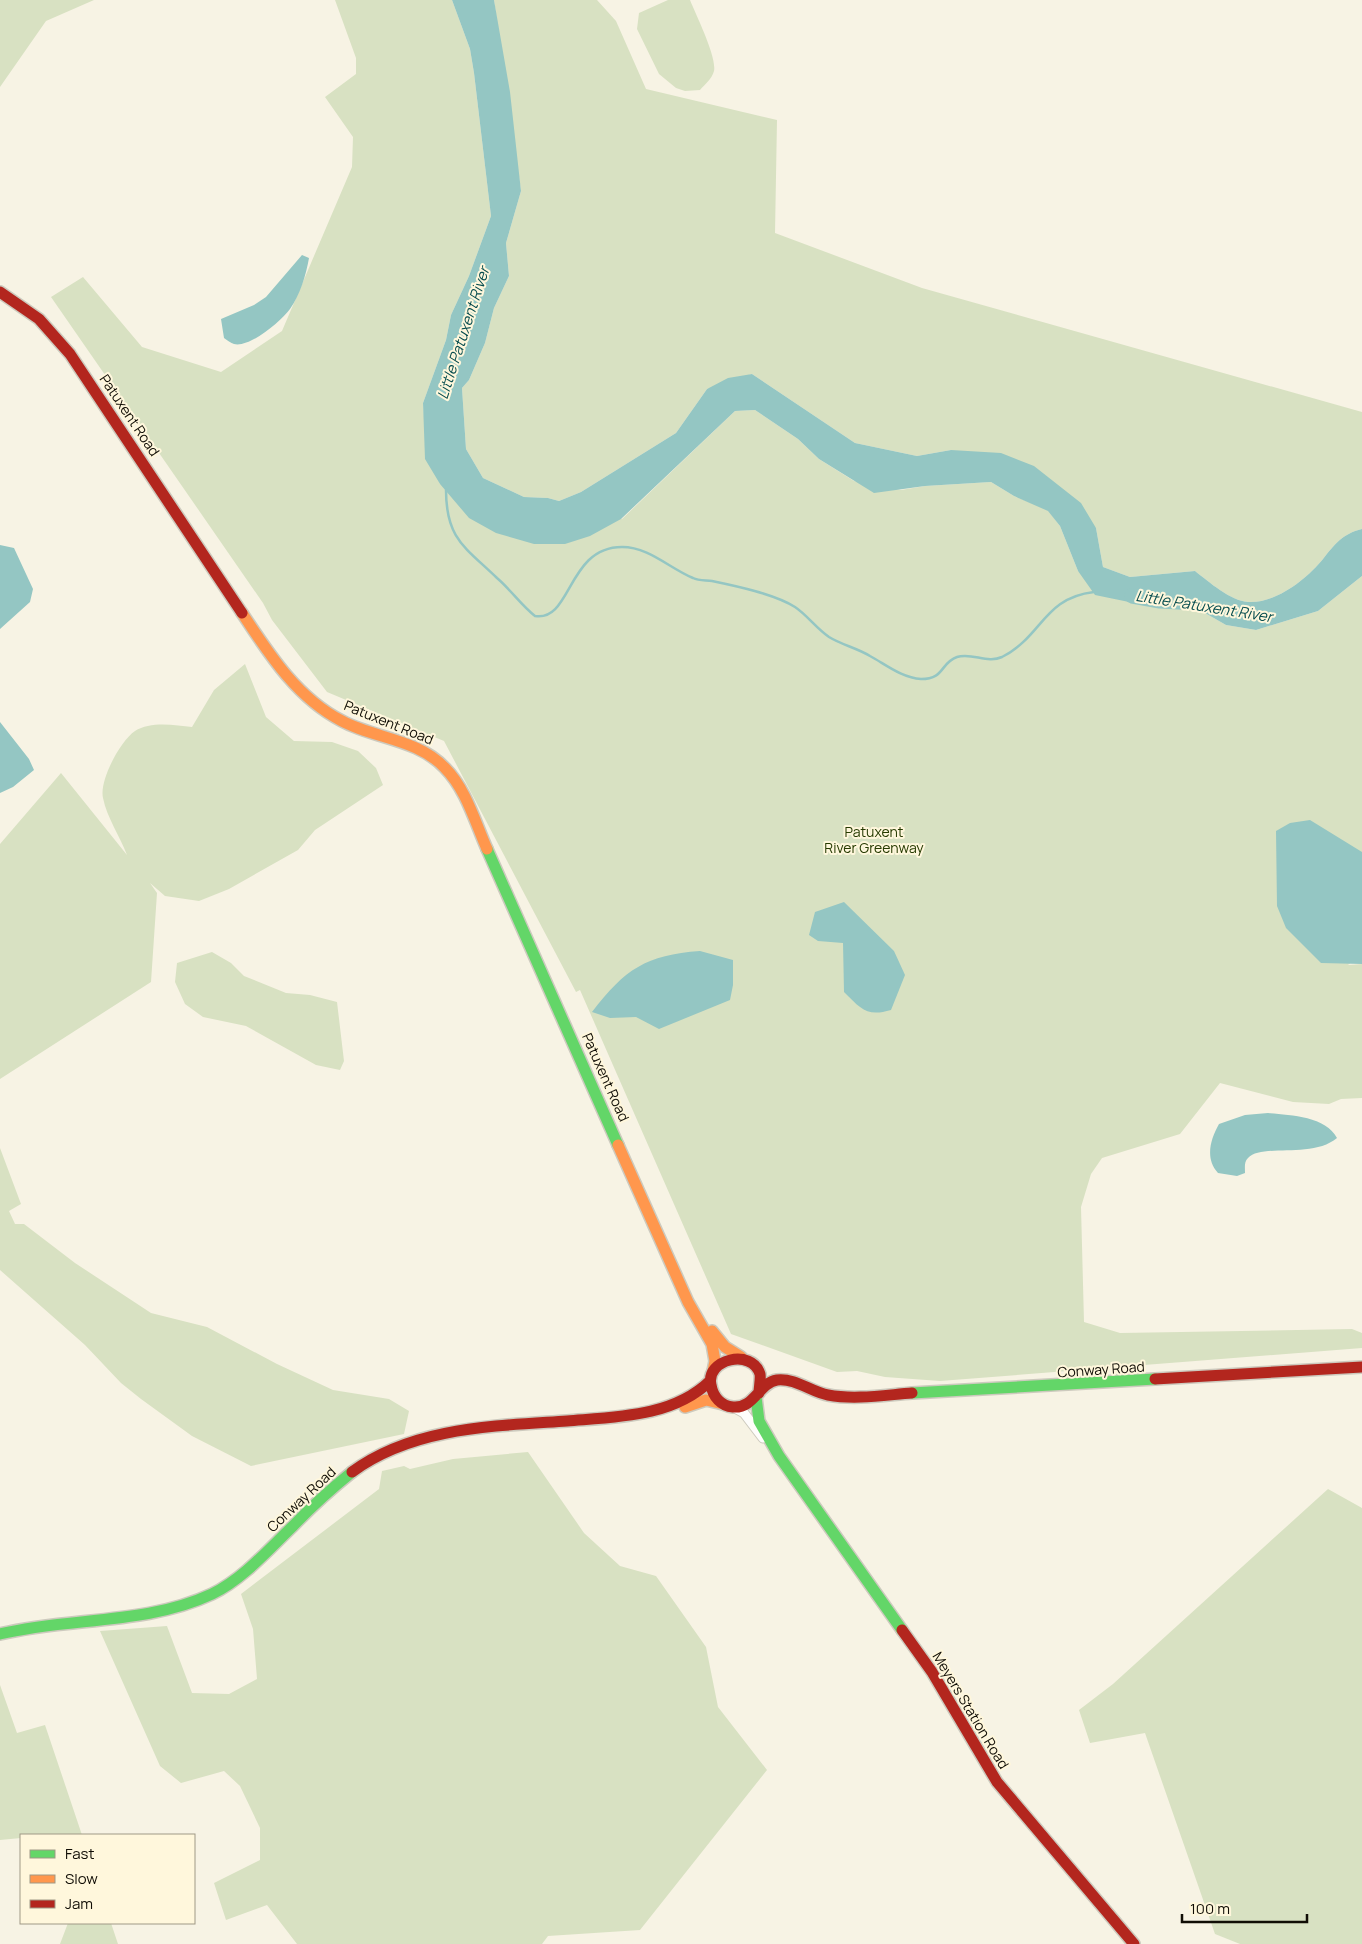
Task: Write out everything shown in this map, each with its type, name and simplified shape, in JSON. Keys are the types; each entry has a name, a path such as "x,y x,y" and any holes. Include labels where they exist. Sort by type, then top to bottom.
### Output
{"street":[{"name":"Patuxent Road","path":"0,292 39,319 70,354 275,663 292,683 314,703 344,721 422,748 435,757 452,774 469,804 688,1302 713,1343 716,1357 712,1376"},
{"name":"Patuxent Road","path":"688,1302 725,1347 751,1362"},
{"name":"Conway Road","path":"633,1414 677,1403 702,1391 719,1364 728,1358 737,1357 751,1362 768,1372 797,1376 841,1395"},
{"path":"751,1362 760,1374 761,1384 757,1395"},
{"name":"Conway Road","path":"0,1634 35,1625 157,1610 210,1594 242,1573 367,1460 396,1445 415,1440 478,1429 633,1414 666,1414 706,1400 730,1406 744,1406 768,1384 777,1380 785,1380 826,1395 913,1395 1362,1366"},
{"path":"712,1376 712,1391 717,1399 730,1406"},
{"name":"Meyers Station Road","path":"757,1395 755,1408 758,1419 779,1456"},
{"name":"Meyers Station Road","path":"730,1406 744,1413 779,1456 932,1672 997,1782 1134,1944"}],"green space":[{"path":"0,0 94,0 46,21 0,87"},
{"name":"Patuxent River Greenway","path":"335,0 452,0 470,49 491,216 469,276 451,315 446,340 423,403 425,428 440,484 622,519 735,411 755,410 798,439 819,459 854,481 901,490 925,486 991,482 1014,496 1048,510 1060,526 1078,571 1129,602 1148,600 1180,602 1226,625 1256,630 1318,611 1362,576 1362,953 1348,965 1362,964 1362,1098 1341,1099 1329,1104 1293,1102 1220,1083 1180,1134 1102,1158 1091,1174 1081,1207 1084,1322 1120,1333 1352,1329 1362,1333 1362,1348 940,1381 885,1377 857,1371 837,1372 731,1334 580,990 576,992 444,741 327,692 272,620 263,603 51,297 83,277 142,347 221,372 282,331 352,167 353,137 325,97 356,74 356,58"},
{"path":"494,0 597,0 616,21 646,89 777,120 775,233 922,288 1362,412 1362,529 1340,540 1316,567 1290,589 1258,602 1241,601 1220,590 1195,571 1130,577 1103,567 1096,528 951,450 917,456 855,443 752,374 707,389 676,433 581,492 559,501 548,498 524,497 483,478 466,449 462,388 469,380 485,343 494,308 509,276 506,243 521,191"},
{"path":"668,0 690,0 709,46 714,71 710,79 700,90 685,91 676,88 659,74 637,29 639,13"},
{"path":"245,664 266,717 294,741 332,742 358,751 376,768 383,785 315,830 298,850 229,889 199,901 165,896 150,883 157,893 151,982 0,1079 0,844 61,773 127,855 107,813 103,798 107,772 117,752 129,736 141,728 163,724 192,727 214,690"},
{"path":"212,952 231,963 244,976 286,993 310,995 337,1002 344,1061 340,1070 316,1065 246,1026 203,1017 185,1004 175,982 177,963"},
{"path":"0,1148 21,1204 9,1211 15,1224 24,1224 75,1263 151,1313 207,1327 277,1364 333,1390 389,1399 409,1411 404,1434 251,1466 192,1436 121,1383 85,1345 0,1270"},
{"path":"528,1452 584,1533 620,1566 656,1576 706,1647 718,1707 767,1770 640,1930 548,1936 542,1944 297,1944 267,1905 226,1920 214,1883 260,1860 260,1828 240,1786 224,1771 181,1783 160,1766 100,1631 167,1626 192,1693 229,1694 257,1679 253,1629 241,1594 379,1489 382,1471 404,1466 410,1469 453,1459"},
{"path":"1328,1489 1362,1508 1362,1944 1240,1944 1215,1934 1145,1733 1090,1743 1079,1710 1113,1684"},
{"path":"0,1685 17,1733 45,1725 82,1834 20,1834 20,1838 0,1840"},
{"path":"68,1924 111,1924 118,1944 60,1944"}],"water":[{"path":"452,0 494,0 510,92 521,191 506,243 509,276 494,308 485,343 469,380 462,388 466,449 483,478 524,497 548,498 559,501 581,492 676,433 707,389 728,378 752,374 855,443 917,456 951,450 1001,453 1034,466 1081,503 1096,528 1103,567 1130,577 1195,571 1220,590 1241,601 1258,602 1290,589 1316,567 1340,540 1362,529 1362,576 1318,611 1256,630 1226,625 1180,602 1148,600 1129,602 1095,595 1078,571 1060,526 1048,511 1014,496 991,482 925,486 874,493 819,459 798,439 755,410 735,411 621,519 590,536 565,544 534,544 496,533 469,518 440,484 425,459 423,403 446,340 451,315 469,276 491,216 470,49"},
{"path":"302,255 309,258 306,271 297,298 286,314 265,332 248,342 234,344 224,338 221,319 254,305 266,297"},
{"path":"0,545 14,548 33,589 30,602 0,629"},
{"path":"0,722 29,759 34,770 13,787 0,793"},
{"path":"1310,820 1362,852 1362,964 1321,963 1286,928 1277,906 1276,831 1290,823"},
{"path":"844,902 894,951 905,975 891,1010 876,1013 870,1012 855,1003 844,992 843,943 818,941 809,935 815,912"},
{"path":"700,951 733,960 733,985 730,1000 659,1029 636,1017 610,1018 592,1012 615,985 638,967 665,956"},
{"path":"1268,1113 1296,1116 1316,1121 1325,1125 1337,1138 1315,1148 1255,1154 1246,1161 1245,1173 1237,1176 1218,1173 1211,1162 1210,1149 1213,1136 1219,1124 1245,1115"}],"waterway":[{"path":"446,490 449,520 459,541 535,616 547,615 556,608 580,570 590,559 604,550 622,547 632,548 650,554 695,579 743,588 786,602 799,610 829,637 865,653 900,673 914,678 921,679 934,676 957,657 968,656 991,659 1002,657 1016,648 1053,610 1064,602 1077,596 1094,592"},
{"name":"Little Patuxent River","path":"1132,596 1160,601 1196,603"}],"traffic: fast":[{"path":"487,849 618,1145"},
{"path":"912,1393 1155,1379"},
{"path":"756,1397 759,1421 779,1456 902,1630"},
{"path":"0,1634 161,1611 187,1604 212,1594 245,1572 314,1505 352,1472"}],"traffic: slow":[{"path":"242,613 285,674 311,700 342,721 355,727 410,745 422,751 434,758 445,768 459,786 487,849"},
{"path":"618,1145 688,1302 712,1344 715,1361 713,1371"},
{"path":"712,1331 725,1347 741,1357"},
{"path":"685,1407 706,1400 723,1404"}],"traffic: jam":[{"path":"0,292 39,319 70,354 242,613"},
{"path":"759,1393 759,1391 760,1378 760,1374 755,1366 748,1361 739,1359 722,1363 711,1376 711,1385 716,1397 721,1403 733,1407 740,1407 746,1404 751,1400 756,1395 761,1390 765,1386 777,1380 791,1381 828,1395 838,1396 870,1397 912,1393"},
{"path":"1155,1379 1362,1367"},
{"path":"352,1472 376,1457 428,1437 483,1427 605,1418 643,1413 679,1402 695,1393 710,1381"},
{"path":"902,1630 932,1672 997,1782 1134,1944"}]}
